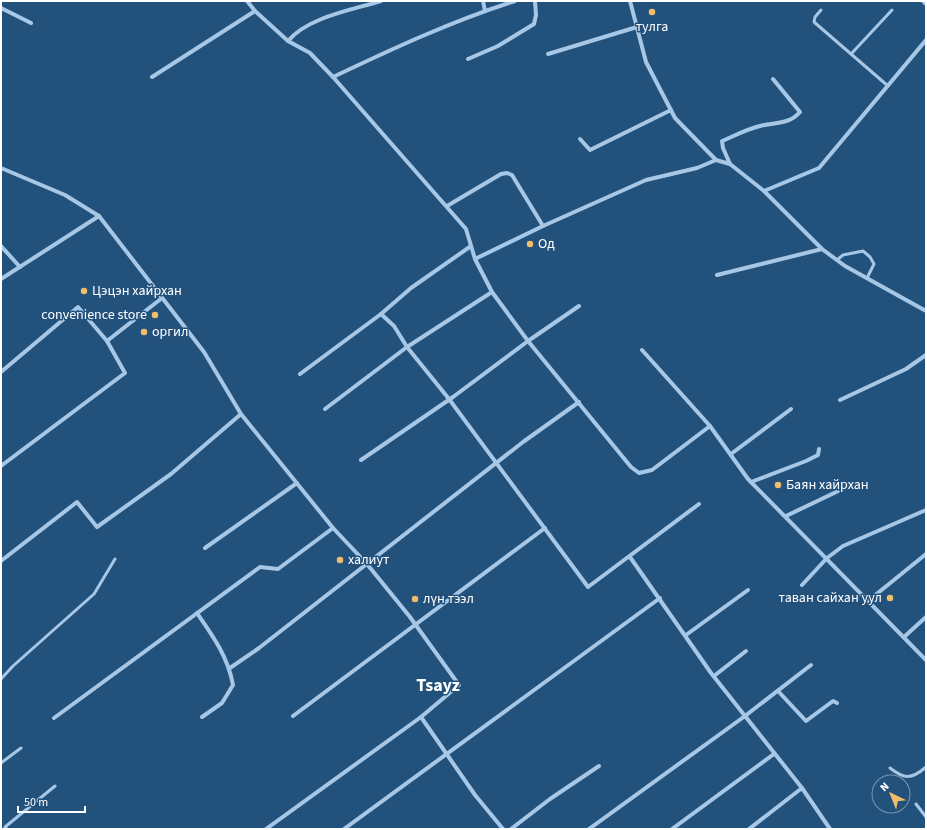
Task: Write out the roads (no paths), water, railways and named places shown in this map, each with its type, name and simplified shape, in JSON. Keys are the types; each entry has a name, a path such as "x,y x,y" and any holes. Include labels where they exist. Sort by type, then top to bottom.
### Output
{"street":[{"path":"247,1 255,11 288,41 310,53 333,77 466,229 475,259 492,292 528,341 631,467 639,473 652,470 710,426"},
{"path":"288,41 295,33 307,24 380,1"},
{"path":"483,1 485,11"},
{"path":"333,77 378,56 485,11 515,1"},
{"path":"468,58 498,46 534,24 536,14 535,1"},
{"path":"630,1 646,62 675,118 716,160 730,164 764,191 822,250 867,278 926,311"},
{"path":"923,1 926,4"},
{"path":"1,8 31,23"},
{"path":"152,77 255,11"},
{"path":"548,54 637,27"},
{"path":"764,191 819,168 926,40"},
{"path":"730,164 722,142 760,126 782,123 795,118 800,112 773,79"},
{"path":"580,139 590,150 671,110"},
{"path":"475,259 543,226 646,180 697,168 716,160"},
{"path":"1,168 65,195 99,216 204,352 241,414 333,528 367,564 416,624 460,685 421,717 266,829"},
{"path":"447,206 501,174 507,172 512,175 543,226"},
{"path":"1,279 99,216"},
{"path":"1,246 20,267"},
{"path":"300,374 381,314 411,288 471,246"},
{"path":"717,275 822,250"},
{"path":"325,408 407,347 492,292"},
{"path":"107,341 162,298"},
{"path":"362,460 579,306"},
{"path":"1,372 78,307 107,341 125,373 1,466"},
{"path":"381,314 394,326 407,347 449,399 588,587 699,504"},
{"path":"642,350 710,426 751,482 926,660"},
{"path":"840,400 906,369 926,355"},
{"path":"230,668 259,648 496,463 579,402"},
{"path":"731,454 791,409"},
{"path":"1,561 77,502 97,527 171,474 241,414"},
{"path":"751,482 806,461 818,455 819,449"},
{"path":"205,548 297,483"},
{"path":"786,516 855,483"},
{"path":"802,585 827,558 843,546 926,510"},
{"path":"54,718 260,567 278,569 333,528"},
{"path":"293,716 544,528"},
{"path":"868,601 926,554"},
{"path":"630,557 714,676 802,788 830,829"},
{"path":"686,635 748,590"},
{"path":"344,829 660,598"},
{"path":"197,613 216,639 230,668 233,684 222,703 202,717"},
{"path":"904,637 926,618"},
{"path":"714,676 746,651"},
{"path":"589,829 745,716 811,665"},
{"path":"778,690 806,721 833,701 837,703"},
{"path":"421,717 475,795 503,829"},
{"path":"672,829 774,754"},
{"path":"511,829 550,799 599,766"},
{"path":"749,829 802,788"}],"lane":[{"path":"821,10 815,17 814,22 852,53 888,86"},
{"path":"852,53 892,10"},
{"path":"837,260 843,255 863,251 870,257 874,264 867,278"},
{"path":"1,679 13,666 94,594 115,559"},
{"path":"1,763 21,748"},
{"path":"890,768 900,776 907,777 920,773 926,767"},
{"path":"7,829 5,827 55,786"},
{"path":"916,804 926,817"}],"place":[{"name":"тулга","path":"652,12"},
{"name":"Од","path":"530,244"},
{"name":"Цэцэн хайрхан","path":"84,291"},
{"name":"convenience store","path":"155,315"},
{"name":"оргил","path":"144,332"},
{"name":"Баян хайрхан","path":"778,485"},
{"name":"халиут","path":"340,560"},
{"name":"таван сайхан уул","path":"890,598"},
{"name":"лүн тээл","path":"415,599"}],"district":[{"name":"Tsayz","path":"438,685"}]}
